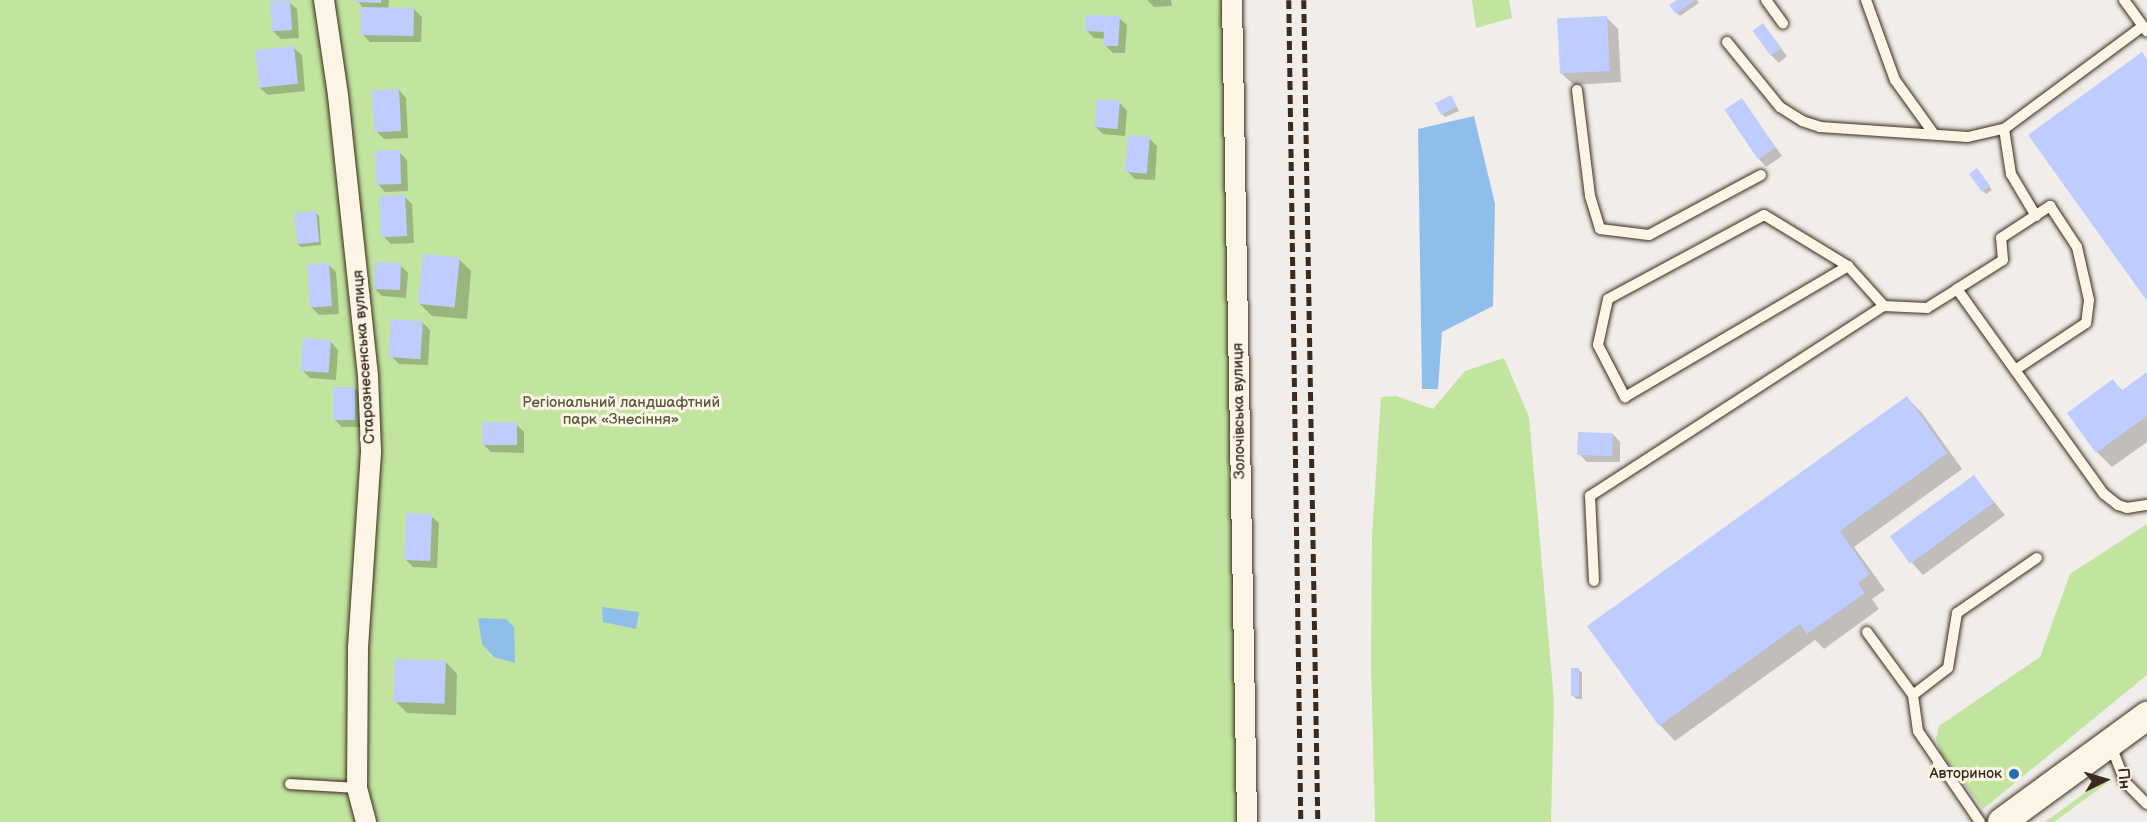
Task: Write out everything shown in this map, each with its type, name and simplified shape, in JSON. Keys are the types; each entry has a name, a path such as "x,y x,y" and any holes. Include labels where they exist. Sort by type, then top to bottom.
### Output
{"main road":[{"path":"2003,822 2147,716"}],"street":[{"name":"Старознесенська вулиця","path":"324,0 338,95 369,376 371,452 358,636 357,788 366,822"},
{"name":"Золочівська вулиця","path":"1232,0 1247,822"}],"lane":[{"path":"1766,0 1783,23"},
{"path":"1866,0 1894,80 1934,134"},
{"path":"1727,42 1780,107 1802,122 1820,127 1968,136 2004,129 2145,29 2124,0"},
{"path":"1576,90 1590,196 1600,229 1649,235 1761,175"},
{"path":"2004,129 2011,174 2036,216"},
{"path":"1594,581 1590,496 1884,306 1927,308 2003,260 2001,238 2050,206 2077,247 2089,300 2086,323 2015,370"},
{"path":"1848,266 1625,397 1598,345 1608,299 1764,215 1848,266 1884,306"},
{"path":"1957,289 2111,501 2127,508 2147,505"},
{"path":"1912,695 1948,668 1957,613 2037,558"},
{"path":"1867,632 1912,695 1918,731 1980,822"},
{"path":"2110,743 2125,782 2147,804"},
{"path":"290,784 357,788"}],"green space":[{"name":"Регіональний ландшафтний парк «Знесіння»","path":"0,0 1225,0 1227,258 1242,822 0,822"},
{"path":"1472,0 1509,0 1512,18 1476,28"},
{"path":"1504,358 1529,417 1554,701 1551,822 1375,822 1371,663 1372,535 1381,397 1396,396 1433,409 1465,371"},
{"path":"2147,524 2147,675 1983,809 1940,752 1936,739 1939,726 2040,657 2070,574"},
{"path":"2100,782 2107,783 2054,822 2045,822"}],"water":[{"path":"1474,116 1495,204 1493,306 1442,332 1438,389 1422,389 1418,129"},
{"path":"602,607 639,612 636,629 603,622"},
{"path":"478,618 506,619 514,627 515,663 494,657 482,644"}],"building":[{"path":"290,0 292,30 272,31 270,1"},
{"path":"355,0 381,0 381,3 355,2"},
{"path":"1677,0 1695,0 1676,14 1669,5"},
{"path":"361,7 414,8 414,36 361,35"},
{"path":"1085,15 1120,16 1118,46 1103,46 1104,32 1085,31"},
{"path":"1607,16 1610,71 1560,74 1557,19"},
{"path":"1763,23 1781,48 1771,56 1752,31"},
{"path":"294,46 298,84 259,88 255,50"},
{"path":"2142,52 2147,59 2147,301 2028,135"},
{"path":"399,89 401,131 374,132 372,90"},
{"path":"1451,95 1457,107 1441,115 1435,103"},
{"path":"1742,98 1776,148 1758,159 1725,110"},
{"path":"1097,99 1120,101 1117,129 1095,127"},
{"path":"1128,135 1150,137 1147,174 1125,172"},
{"path":"400,150 401,184 376,185 375,151"},
{"path":"1977,168 1990,186 1982,192 1969,174"},
{"path":"405,195 407,236 381,237 379,196"},
{"path":"316,211 319,242 297,244 294,213"},
{"path":"423,254 460,258 455,308 418,304"},
{"path":"375,262 401,263 400,290 374,289"},
{"path":"329,263 332,306 310,307 307,265"},
{"path":"391,319 423,321 420,359 388,357"},
{"path":"303,338 331,340 329,373 301,371"},
{"path":"2147,372 2147,416 2096,453 2067,413 2113,379 2121,391"},
{"path":"333,387 355,387 355,420 333,420"},
{"path":"1907,396 1947,453 1840,531 1870,574 1858,583 1865,593 1807,634 1800,624 1659,726 1587,626"},
{"path":"482,422 517,422 517,445 482,445"},
{"path":"1578,432 1613,433 1612,456 1577,455"},
{"path":"1974,475 1994,503 1910,564 1890,536"},
{"path":"406,513 432,514 430,561 404,560"},
{"path":"395,659 446,661 444,704 393,702"},
{"path":"1571,668 1579,668 1579,696 1571,696"}],"railway":[{"path":"1289,0 1301,822"},
{"path":"1304,0 1318,822"}],"place":[{"name":"Авторинок","path":"2014,774"}]}
